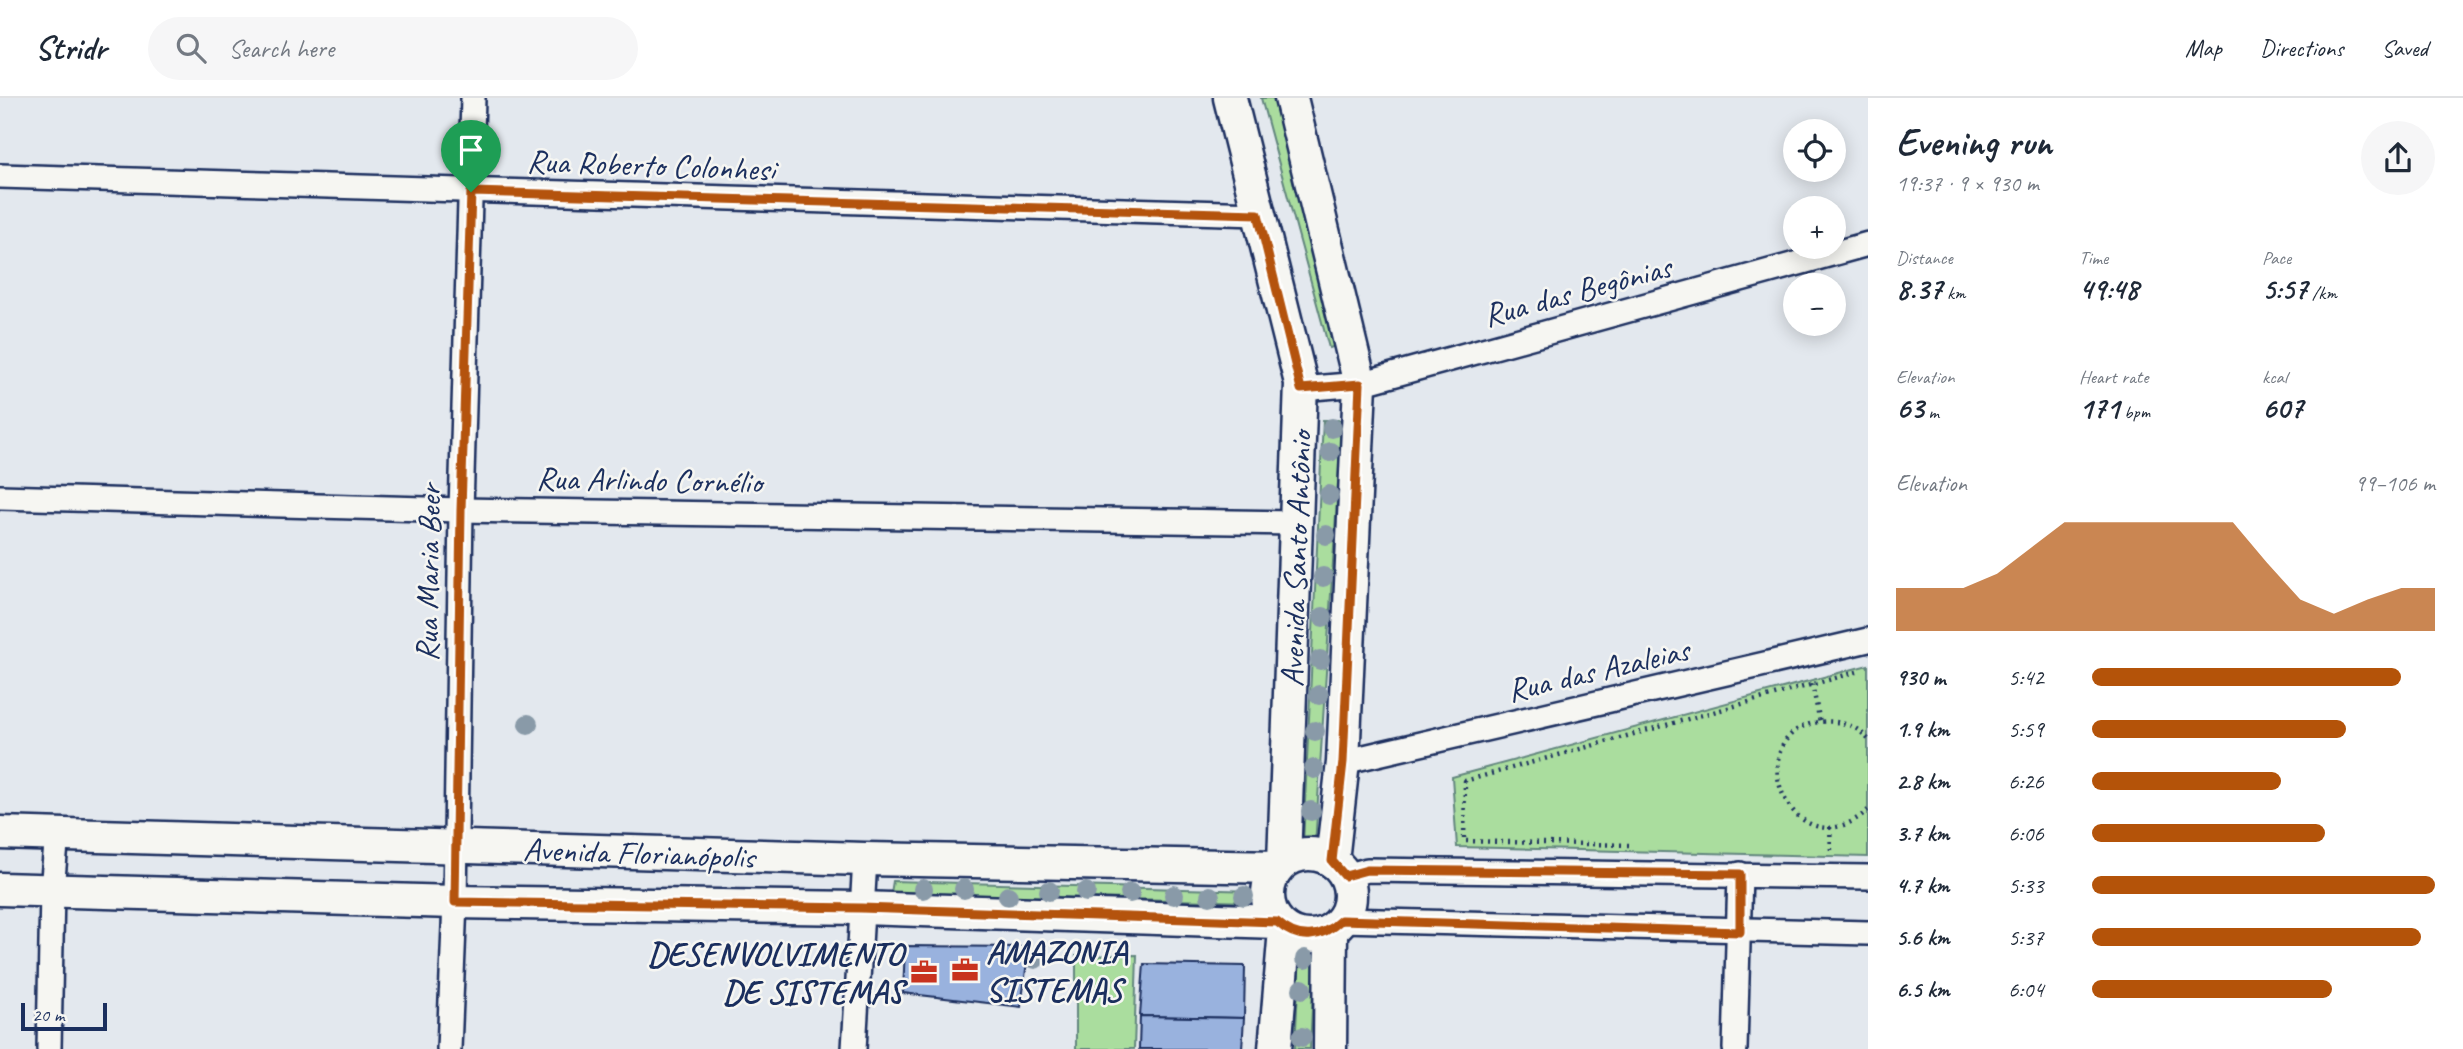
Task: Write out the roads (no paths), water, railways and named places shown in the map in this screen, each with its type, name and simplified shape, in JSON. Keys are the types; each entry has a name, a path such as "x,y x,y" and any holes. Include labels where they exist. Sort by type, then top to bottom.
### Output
{"street":[{"name":"Rua Maria Beer","path":"449,1049 455,902 461,510 474,98"},
{"name":"Avenida Santo Antônio","path":"1230,98 1301,389 1281,864"},
{"name":"Avenida Santo Antônio","path":"1290,98 1360,384 1339,868"},
{"name":"Rua Roberto Colonhesi","path":"0,176 1258,214"},
{"name":"Rua das Begônias","path":"1301,389 1360,384 1868,244"},
{"name":"Rua Arlindo Cornélio","path":"0,497 461,510 1297,523"},
{"name":"Rua das Azaleias","path":"1343,762 1868,640"},
{"name":"Avenida Florianópolis","path":"0,833 865,859 1281,864"},
{"path":"49,1049 52,889 57,834"},
{"path":"1275,1049 1281,926 1269,904 1269,885 1281,864 1300,855 1317,854 1339,868 1367,870 1868,877"},
{"path":"854,1049 865,859"},
{"path":"1281,926 1300,936 1316,936 1336,925 1348,906 1350,891 1339,868"},
{"path":"1735,1049 1740,874"},
{"name":"Avenida Florianópolis","path":"0,889 455,902 861,908 1281,926"},
{"path":"1336,925 1868,933"},
{"path":"1330,1049 1336,925"}],"place":[{"name":"AMAZONIA SISTEMAS","path":"965,970"},
{"name":"DESENVOLVIMENTO DE SISTEMAS","path":"924,972"}]}
